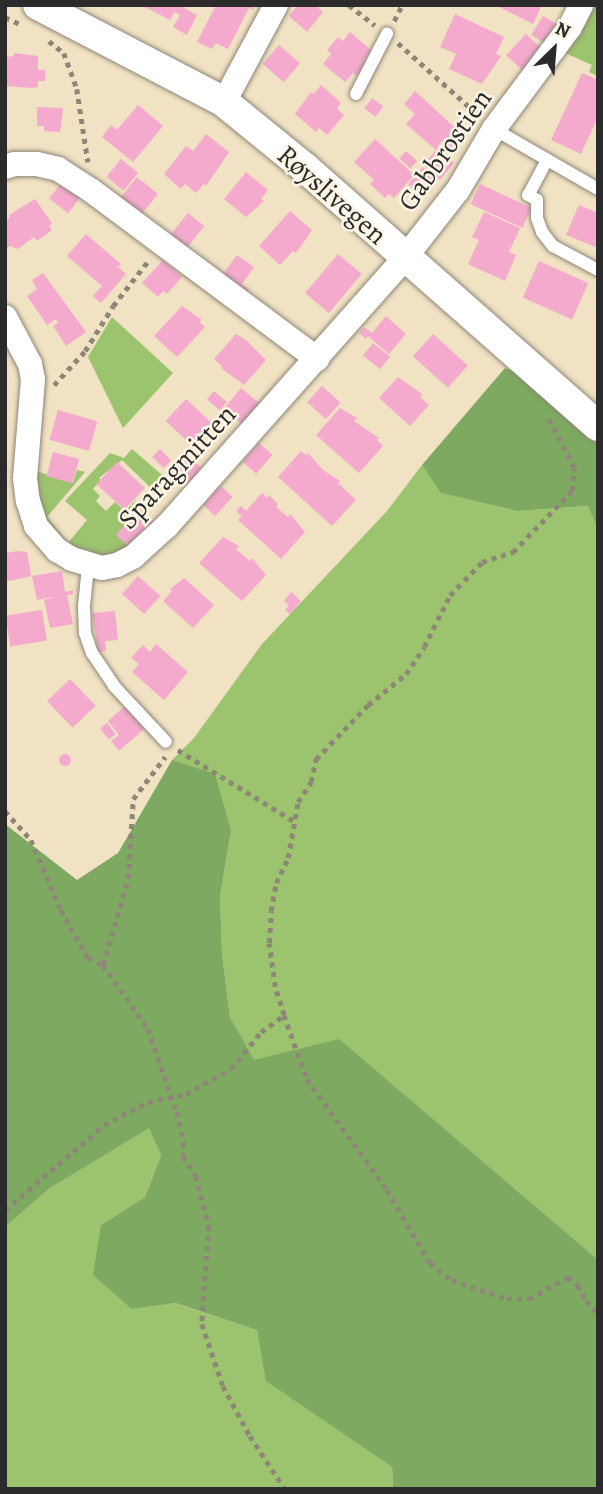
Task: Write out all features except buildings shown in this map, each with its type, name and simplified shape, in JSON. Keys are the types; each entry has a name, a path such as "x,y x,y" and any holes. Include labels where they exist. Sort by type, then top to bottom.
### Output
{"street":[{"path":"224,102 276,5"},
{"name":"Gabbrostien","path":"404,259 458,190 494,129 570,27 581,5"},
{"name":"Røyslivegen","path":"35,22 224,102 304,168 404,259 598,426"},
{"path":"5,167 37,164 58,169 92,191 317,359"},
{"name":"Sparagmitten","path":"88,566 117,565 149,543 404,259"},
{"path":"5,317 30,364 33,397 25,478 28,501 36,526 46,540 64,554 88,566"}],"lane":[{"path":"356,94 387,34"},
{"path":"494,129 598,189"},
{"path":"547,160 528,195 537,200 537,218 542,232 553,246 598,270"},
{"path":"88,566 84,607 85,633 92,653 114,686 166,742"}],"path":[{"path":"349,5 387,34 494,129"},
{"path":"5,17 35,22 64,53 77,89 92,191"},
{"path":"33,397 48,391 69,371 113,306 162,243"},
{"path":"550,385 542,400 548,419 574,468 572,491 513,552 482,562 450,596 424,647 406,674 368,705 316,759 311,782 298,802 288,858 276,883 269,943 275,987 307,1079 387,1190 430,1263 452,1280 507,1299 529,1299 568,1277 578,1285 586,1301 598,1313"},
{"path":"166,742 294,821"},
{"path":"103,965 128,879 132,799 168,753 166,742"},
{"path":"5,810 31,840 61,910 88,958 103,965 148,1028 172,1098 184,1143 183,1156 196,1175 209,1226 202,1324 223,1386 250,1436 285,1489"},
{"path":"5,1210 104,1125 148,1102 186,1094 232,1069 261,1031 284,1015"}],"green space":[{"path":"588,5 598,5 598,76 589,72 592,65 563,52"},
{"path":"112,317 173,373 123,428 88,357"},
{"path":"505,368 517,372 598,439 598,529 588,506 517,511 441,493 422,465"},
{"path":"132,449 162,475 150,487 122,460 99,478 101,480 93,489 100,496 96,501 106,511 115,502 125,511 135,501 140,507 124,524 139,538 166,512 170,514 136,547 116,559 94,560 65,548 47,529 39,515 32,491 33,470 73,483 77,470 85,472 47,517 68,543 87,520 65,501 110,453 124,458"},
{"path":"422,465 442,493 517,511 589,506 598,529 598,1260 506,1185 254,1061 230,1017 222,954 220,897 231,831 172,760 194,738 262,644 387,511"},
{"path":"172,760 215,774 231,831 220,897 222,954 230,1017 254,1060 339,1039 598,1260 598,1489 393,1489 392,1467 266,1381 257,1330 175,1303 132,1309 93,1275 101,1225 145,1197 161,1155 149,1128 50,1188 5,1227 5,824 77,880 118,853"},
{"path":"149,1127 161,1155 145,1197 101,1225 132,1309 174,1303 257,1330 267,1381 392,1467 393,1489 5,1489 5,1227 50,1188"}]}
